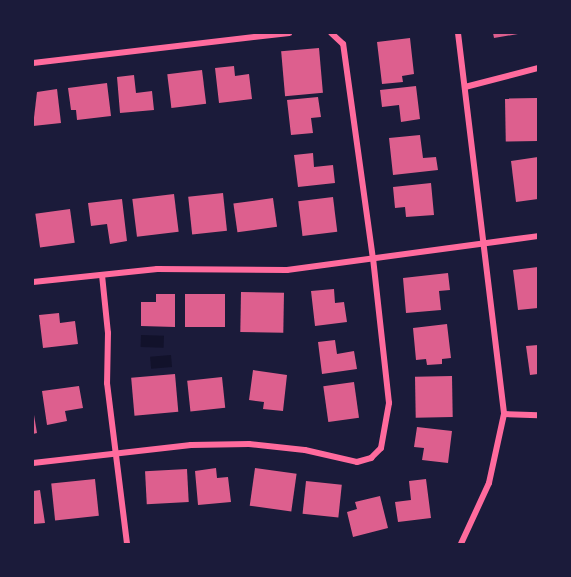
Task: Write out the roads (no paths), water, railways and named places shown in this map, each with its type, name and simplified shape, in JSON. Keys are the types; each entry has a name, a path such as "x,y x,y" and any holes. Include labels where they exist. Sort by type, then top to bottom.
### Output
{"street":[{"path":"33,63 289,33"},
{"path":"458,33 486,245 504,414 489,483 461,544"},
{"path":"33,463 191,445 249,444 305,450 357,462 372,458 385,435 388,403 373,259 343,44 334,35"},
{"path":"465,87 538,68"},
{"path":"33,282 157,268 287,270 486,245 538,236"},
{"path":"102,275 108,333 107,383 127,544"},
{"path":"504,414 538,415"}]}
